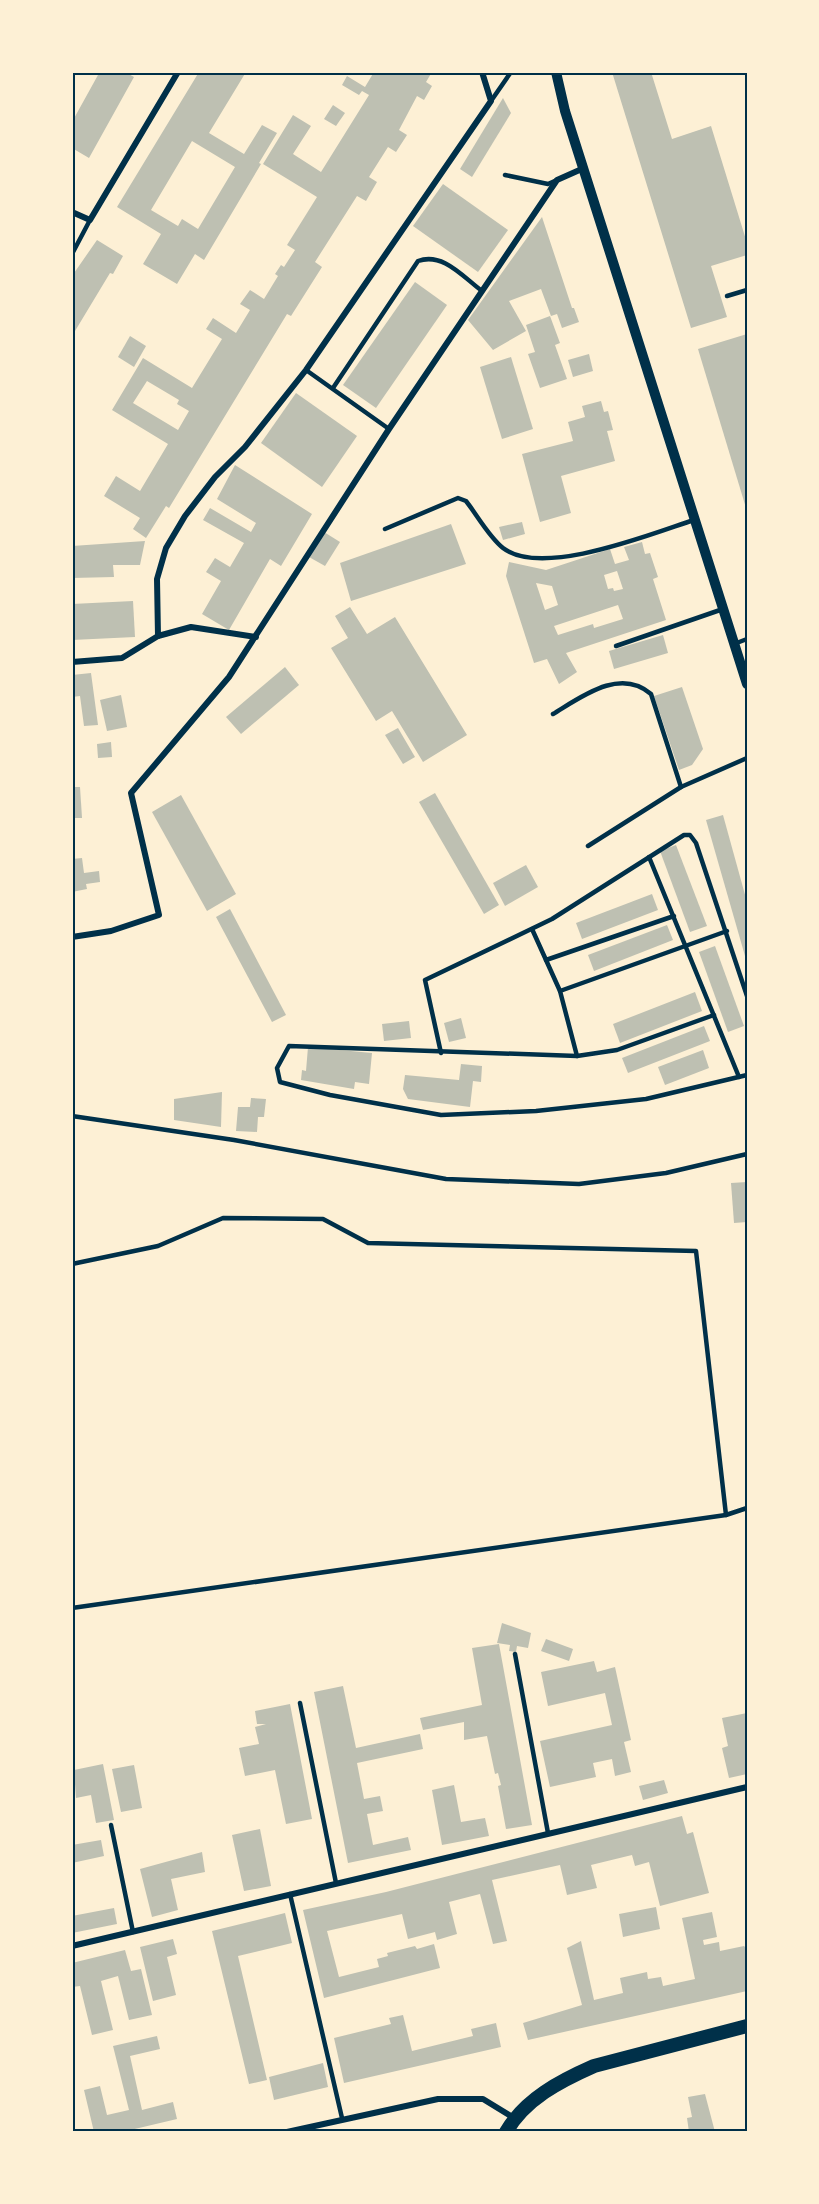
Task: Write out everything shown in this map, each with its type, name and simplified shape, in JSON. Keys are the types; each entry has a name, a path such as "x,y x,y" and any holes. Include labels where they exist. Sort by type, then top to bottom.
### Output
{"main road":[{"path":"506,2132 514,2118 551,2088 594,2066 747,2026"}],"street":[{"path":"72,212 90,220 178,72"},
{"path":"158,636 157,579 166,548 184,516 245,447 306,370 491,101 482,72"},
{"path":"555,72 747,684"},
{"path":"72,937 111,931 159,915 131,793 229,677 389,429 557,180 584,168"},
{"path":"72,662 122,658 158,636 191,627 256,637"},
{"path":"72,1946 747,1787"},
{"path":"287,2132 342,2118 438,2099 483,2099 514,2118"}],"lane":[{"path":"491,101 511,72"},
{"path":"505,175 548,184 557,180"},
{"path":"72,254 90,220"},
{"path":"333,388 418,261 428,257 439,259 482,291"},
{"path":"727,296 747,290"},
{"path":"306,370 389,429"},
{"path":"385,529 458,498 466,501 502,548 527,559 582,555 694,520"},
{"path":"616,646 723,609"},
{"path":"734,644 747,639"},
{"path":"553,714 596,688 614,683 642,687 651,694 681,787"},
{"path":"588,846 681,787 747,758"},
{"path":"441,1053 425,980 532,929 593,894 684,835 690,835 696,843 747,996"},
{"path":"650,857 740,1077"},
{"path":"546,960 674,916"},
{"path":"532,929 560,991 577,1056"},
{"path":"560,991 727,931"},
{"path":"714,1015 617,1050 577,1056 289,1046 277,1068 280,1082 330,1095 441,1114 536,1111 646,1099 747,1075"},
{"path":"72,1116 234,1140 446,1179 579,1184 666,1173 747,1154"},
{"path":"72,1264 158,1246 223,1218 323,1219 368,1243 696,1251 726,1515"},
{"path":"72,1608 726,1515 747,1509"},
{"path":"515,1654 548,1833"},
{"path":"300,1703 336,1883"},
{"path":"111,1825 133,1932"},
{"path":"291,1894 342,2118"}],"building":[{"path":"93,72 125,72 134,77 89,158 72,148 72,122 98,75"},
{"path":"199,72 246,72 209,133 244,154 262,125 277,133 204,260 195,254 177,284 143,264 161,234 117,207","holes":["192,141 235,167 198,229 182,219 178,226 151,210"]},
{"path":"374,72 432,72 426,82 432,86 424,100 417,96 399,130 407,135 396,152 388,147 369,177 377,182 366,201 357,196 315,262 322,267 291,316 287,314 169,508 166,506 146,538 133,529 140,518 104,496 116,476 140,491 168,444 112,410 143,358 192,388 222,339 206,329 213,318 236,333 250,310 240,304 250,290 264,299 278,276 275,274 281,265 284,267 295,250 287,245 317,197 263,164 293,115 311,126 293,154 321,172 369,95 362,91 359,95 342,85 347,76 365,87","holes":["147,381 179,400 177,404 189,411 178,430 133,403"]},
{"path":"612,72 651,72 672,139 711,126 747,243 747,255 711,266 727,317 691,328"},
{"path":"503,98 511,113 472,177 460,169"},
{"path":"333,105 345,113 336,126 324,119"},
{"path":"443,184 508,230 478,272 413,226"},
{"path":"542,217 572,308 579,322 562,328 557,314 551,316 541,289 509,301 526,331 493,350 468,320"},
{"path":"97,240 123,256 113,274 110,273 72,336 72,276"},
{"path":"415,282 447,305 376,408 343,385"},
{"path":"550,316 560,343 555,345 567,379 540,388 528,354 535,352 526,325"},
{"path":"747,334 747,508 746,508 698,349"},
{"path":"130,336 146,346 134,367 118,357"},
{"path":"589,354 593,371 573,377 568,360"},
{"path":"511,357 533,429 502,439 480,367"},
{"path":"296,393 357,436 322,487 261,443"},
{"path":"601,401 604,412 608,411 613,430 607,431 615,461 561,476 571,513 540,522 522,454 573,441 568,422 585,417 582,406"},
{"path":"235,465 312,514 281,566 270,559 229,630 202,614 221,581 206,572 215,558 230,567 244,543 203,520 210,508 251,532 256,523 217,499"},
{"path":"522,522 525,534 503,540 499,527"},
{"path":"451,524 466,564 351,601 340,563"},
{"path":"324,532 340,542 325,566 309,557"},
{"path":"145,541 140,565 113,565 114,577 72,578 72,546"},
{"path":"642,542 645,554 650,553 658,577 653,579 666,620 566,653 577,672 559,684 547,659 534,663 506,576 509,562 546,570 610,549 615,564 629,560 624,547","holes":["617,571 623,589 614,591 613,588 608,589 604,575","536,583 552,586 558,605 545,610","618,605 623,619 594,628 593,624 558,635 554,626"]},
{"path":"133,601 135,637 72,640 72,604"},
{"path":"350,607 367,634 395,617 467,735 423,762 392,711 376,721 331,648 348,638 335,616"},
{"path":"663,635 668,653 614,669 609,651"},
{"path":"285,667 299,685 241,734 226,717"},
{"path":"91,673 98,725 84,726 80,696 72,697 72,675"},
{"path":"682,687 703,749 692,765 679,770 654,696"},
{"path":"121,695 127,727 107,731 100,700"},
{"path":"398,728 415,757 403,764 385,735"},
{"path":"111,742 112,757 98,758 97,744"},
{"path":"72,787 80,787 82,818 72,818"},
{"path":"435,793 499,905 484,914 419,802"},
{"path":"181,795 236,894 207,911 152,812"},
{"path":"723,815 747,902 747,963 706,820"},
{"path":"676,845 707,926 690,932 660,851"},
{"path":"82,858 84,873 99,871 100,882 86,884 87,889 72,892 72,859"},
{"path":"526,865 538,887 505,906 493,883"},
{"path":"652,894 658,910 582,939 576,923"},
{"path":"230,909 286,1015 272,1022 216,917"},
{"path":"667,925 673,940 594,971 588,955"},
{"path":"715,946 744,1026 728,1032 699,952"},
{"path":"695,992 702,1011 620,1043 613,1024"},
{"path":"461,1018 466,1038 449,1042 444,1023"},
{"path":"409,1021 411,1038 384,1041 382,1024"},
{"path":"704,1026 710,1041 628,1073 622,1058"},
{"path":"308,1047 372,1053 369,1084 355,1082 354,1089 301,1080 302,1070 306,1071"},
{"path":"703,1050 709,1068 665,1085 658,1067"},
{"path":"461,1064 482,1066 481,1082 473,1081 470,1107 408,1099 403,1089 405,1075 459,1080"},
{"path":"222,1092 221,1127 174,1120 174,1099"},
{"path":"251,1098 266,1099 264,1117 258,1117 257,1132 236,1131 238,1107 250,1107"},
{"path":"747,1182 747,1222 734,1223 731,1183"},
{"path":"502,1623 531,1633 528,1648 517,1646 516,1652 509,1651 510,1645 497,1643"},
{"path":"546,1639 573,1649 569,1661 541,1651"},
{"path":"499,1644 532,1825 506,1829 498,1786 501,1785 498,1773 495,1774 487,1736 464,1740 464,1722 423,1730 420,1718 482,1705 472,1648"},
{"path":"594,1661 597,1672 615,1667 631,1740 624,1742 631,1772 615,1776 612,1759 593,1763 596,1777 550,1787 540,1741 612,1725 605,1693 548,1706 541,1672"},
{"path":"343,1686 356,1748 420,1734 423,1749 357,1763 364,1799 380,1796 383,1811 367,1814 373,1845 408,1837 411,1850 348,1863 314,1692"},
{"path":"290,1704 312,1819 286,1824 275,1770 245,1776 239,1748 259,1744 255,1727 266,1724 257,1724 255,1711"},
{"path":"747,1713 747,1774 729,1778 722,1748 728,1746 722,1718"},
{"path":"103,1764 114,1820 96,1823 91,1795 76,1798 74,1770"},
{"path":"134,1765 142,1808 121,1812 112,1769"},
{"path":"664,1780 668,1793 643,1800 639,1786"},
{"path":"454,1785 461,1822 485,1818 489,1836 442,1845 432,1790"},
{"path":"682,1816 687,1834 693,1832 709,1893 660,1906 649,1862 635,1866 632,1855 591,1865 597,1888 567,1895 560,1865 492,1880 507,1941 493,1944 480,1894 449,1902 457,1934 437,1940 435,1932 408,1939 402,1914 327,1931 339,1977 379,1967 377,1959 388,1956 387,1953 434,1944 440,1968 324,1998 303,1910 386,1892"},
{"path":"260,1829 271,1886 244,1891 232,1835"},
{"path":"101,1840 104,1856 72,1863 72,1845"},
{"path":"202,1852 205,1872 171,1879 178,1910 152,1917 140,1869"},
{"path":"656,1907 660,1929 623,1937 619,1914"},
{"path":"114,1908 117,1924 72,1933 72,1916"},
{"path":"712,1912 717,1937 703,1940 704,1945 719,1942 720,1951 744,1946 747,1949 747,1991 528,2040 523,2023 582,2005 567,1948 581,1941 594,2000 623,1993 620,1978 647,1972 648,1979 661,1977 663,1986 695,1979 682,1918"},
{"path":"285,1913 292,1943 238,1956 267,2080 249,2084 212,1931"},
{"path":"173,1939 177,1954 167,1957 176,1995 153,2001 140,1947"},
{"path":"125,1950 131,1971 141,1969 152,2015 129,2020 118,1976 101,1981 113,2030 92,2035 80,1986 72,1987 72,1963"},
{"path":"403,2015 412,2051 473,2036 471,2029 496,2023 501,2047 344,2083 334,2038 391,2024 389,2018"},
{"path":"157,2036 160,2049 130,2056 142,2110 173,2102 177,2119 122,2132 94,2132 84,2090 100,2086 107,2115 129,2110 113,2046"},
{"path":"323,2063 328,2087 274,2100 269,2077"},
{"path":"705,2094 715,2132 689,2132 687,2118 692,2117 688,2097"}]}
